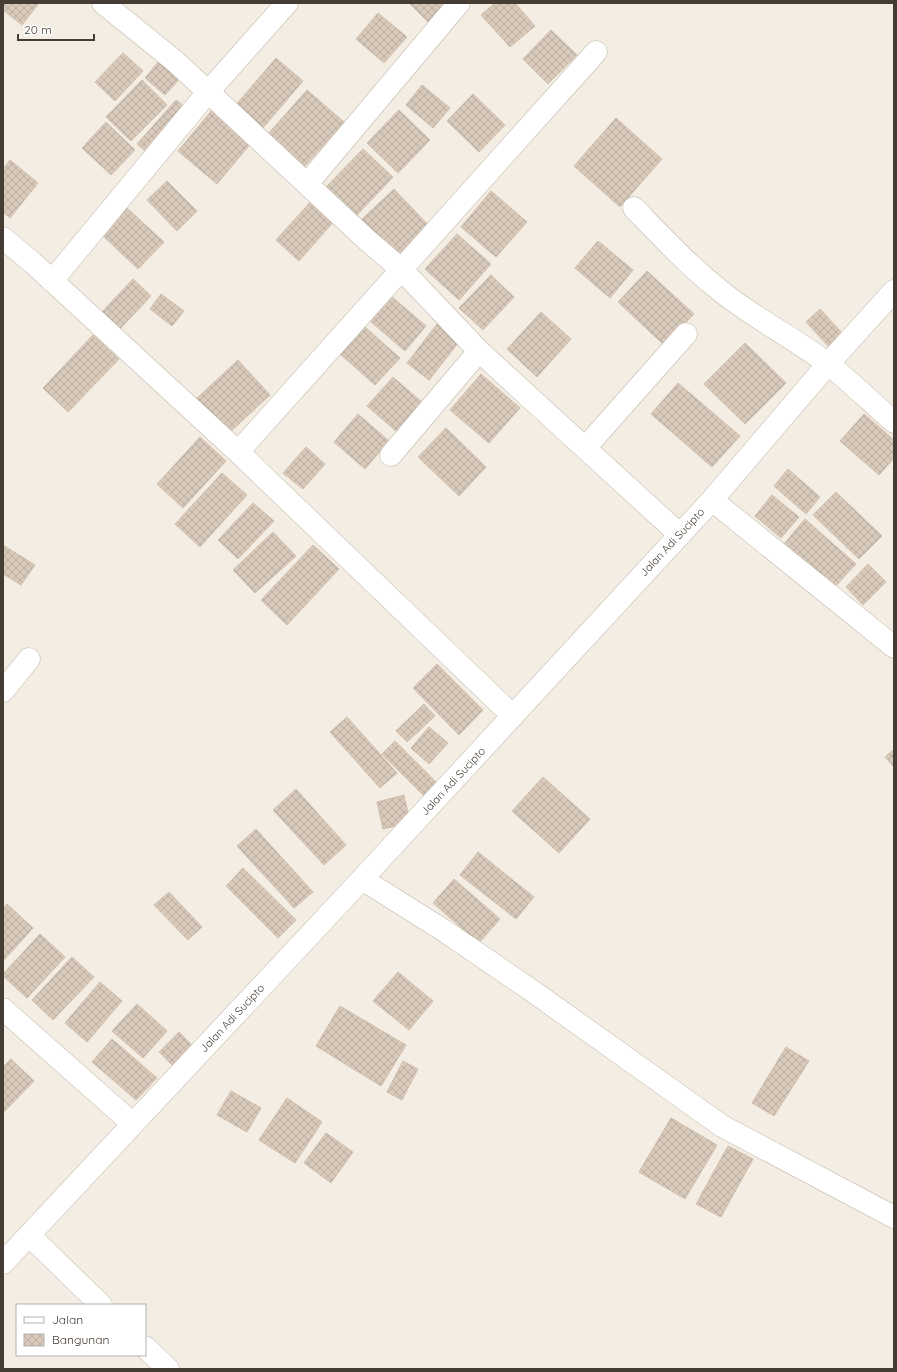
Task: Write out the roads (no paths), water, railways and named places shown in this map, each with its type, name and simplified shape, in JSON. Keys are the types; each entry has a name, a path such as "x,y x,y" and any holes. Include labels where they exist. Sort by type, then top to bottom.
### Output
{"street":[{"path":"104,3 176,62 367,240 402,270 479,351 679,534"},
{"path":"52,281 208,92 287,3"},
{"path":"307,184 459,3"},
{"path":"238,452 596,52"},
{"path":"634,208 680,255 717,289 758,319 828,364 894,422"},
{"path":"3,238 238,452 513,716"},
{"name":"Jalan Adi Sucipto","path":"3,1263 30,1236 362,879 712,500 828,364 894,291"},
{"path":"585,448 686,334"},
{"path":"391,455 479,351"},
{"path":"712,500 894,647"},
{"path":"3,690 29,659"},
{"path":"362,879 443,930 531,990 722,1126 894,1217"},
{"path":"3,1009 133,1124"},
{"path":"30,1236 100,1304"},
{"path":"146,1348 168,1369"}]}
